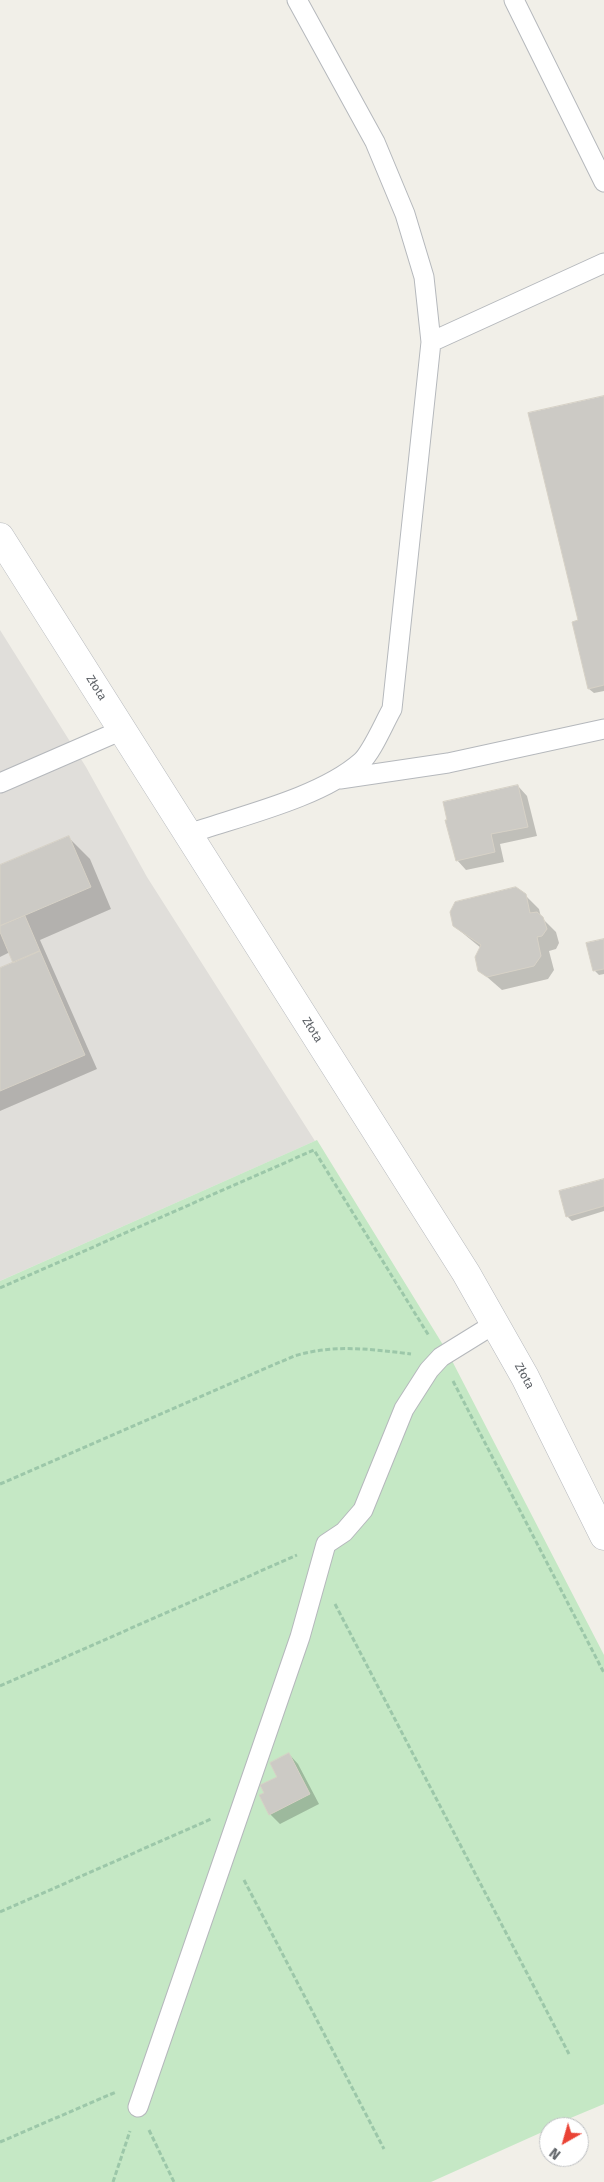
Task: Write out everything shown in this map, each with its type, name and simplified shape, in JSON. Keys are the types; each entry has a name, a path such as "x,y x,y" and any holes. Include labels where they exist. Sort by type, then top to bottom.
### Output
{"street":[{"name":"Złota","path":"0,537 496,1323 604,1536"}],"lane":[{"path":"188,834 296,797 335,780 362,761 392,709 431,342 424,276 405,214 375,142 298,0"},
{"path":"514,0 604,182"},
{"path":"431,342 604,263"},
{"path":"335,780 448,763 604,729"},
{"path":"0,782 122,730"},
{"path":"138,2107 226,1846 300,1637 326,1544 344,1532 363,1510 404,1409 416,1388 442,1357 496,1323"}],"path":[{"path":"0,1288 314,1150 442,1357 604,1673"},
{"path":"0,1484 294,1356 313,1350 356,1347 442,1357"},
{"path":"0,1686 289,1558 326,1544"},
{"path":"318,1570 569,2054"},
{"path":"0,1912 241,1806"},
{"path":"226,1846 384,2149"},
{"path":"0,2142 147,2079"},
{"path":"113,2182 138,2107"},
{"path":"138,2107 174,2182"}],"shaded area":[{"path":"0,630 86,767 147,877 315,1141 0,1281"}],"green space":[{"path":"317,1140 448,1353 604,1655 604,2104 573,2117 539,2117 539,2133 431,2182 0,2182 0,1281"}],"building":[{"path":"604,396 604,685 588,689 572,622 578,620 528,413"},
{"path":"518,785 528,827 491,834 495,852 456,861 445,820 447,820 443,802"},
{"path":"69,836 91,887 0,926 0,865"},
{"path":"516,887 526,894 530,913 537,912 543,917 547,929 542,936 537,937 541,956 534,966 487,977 478,971 475,957 481,945 453,926 450,912 455,902"},
{"path":"25,916 40,951 13,963 0,932 0,926"},
{"path":"604,939 604,969 593,971 586,943"},
{"path":"40,951 85,1055 0,1091 0,968"},
{"path":"604,1179 604,1206 566,1217 559,1191"},
{"path":"289,1753 310,1794 269,1815 259,1795 264,1793 260,1785 277,1777 270,1763"}]}
